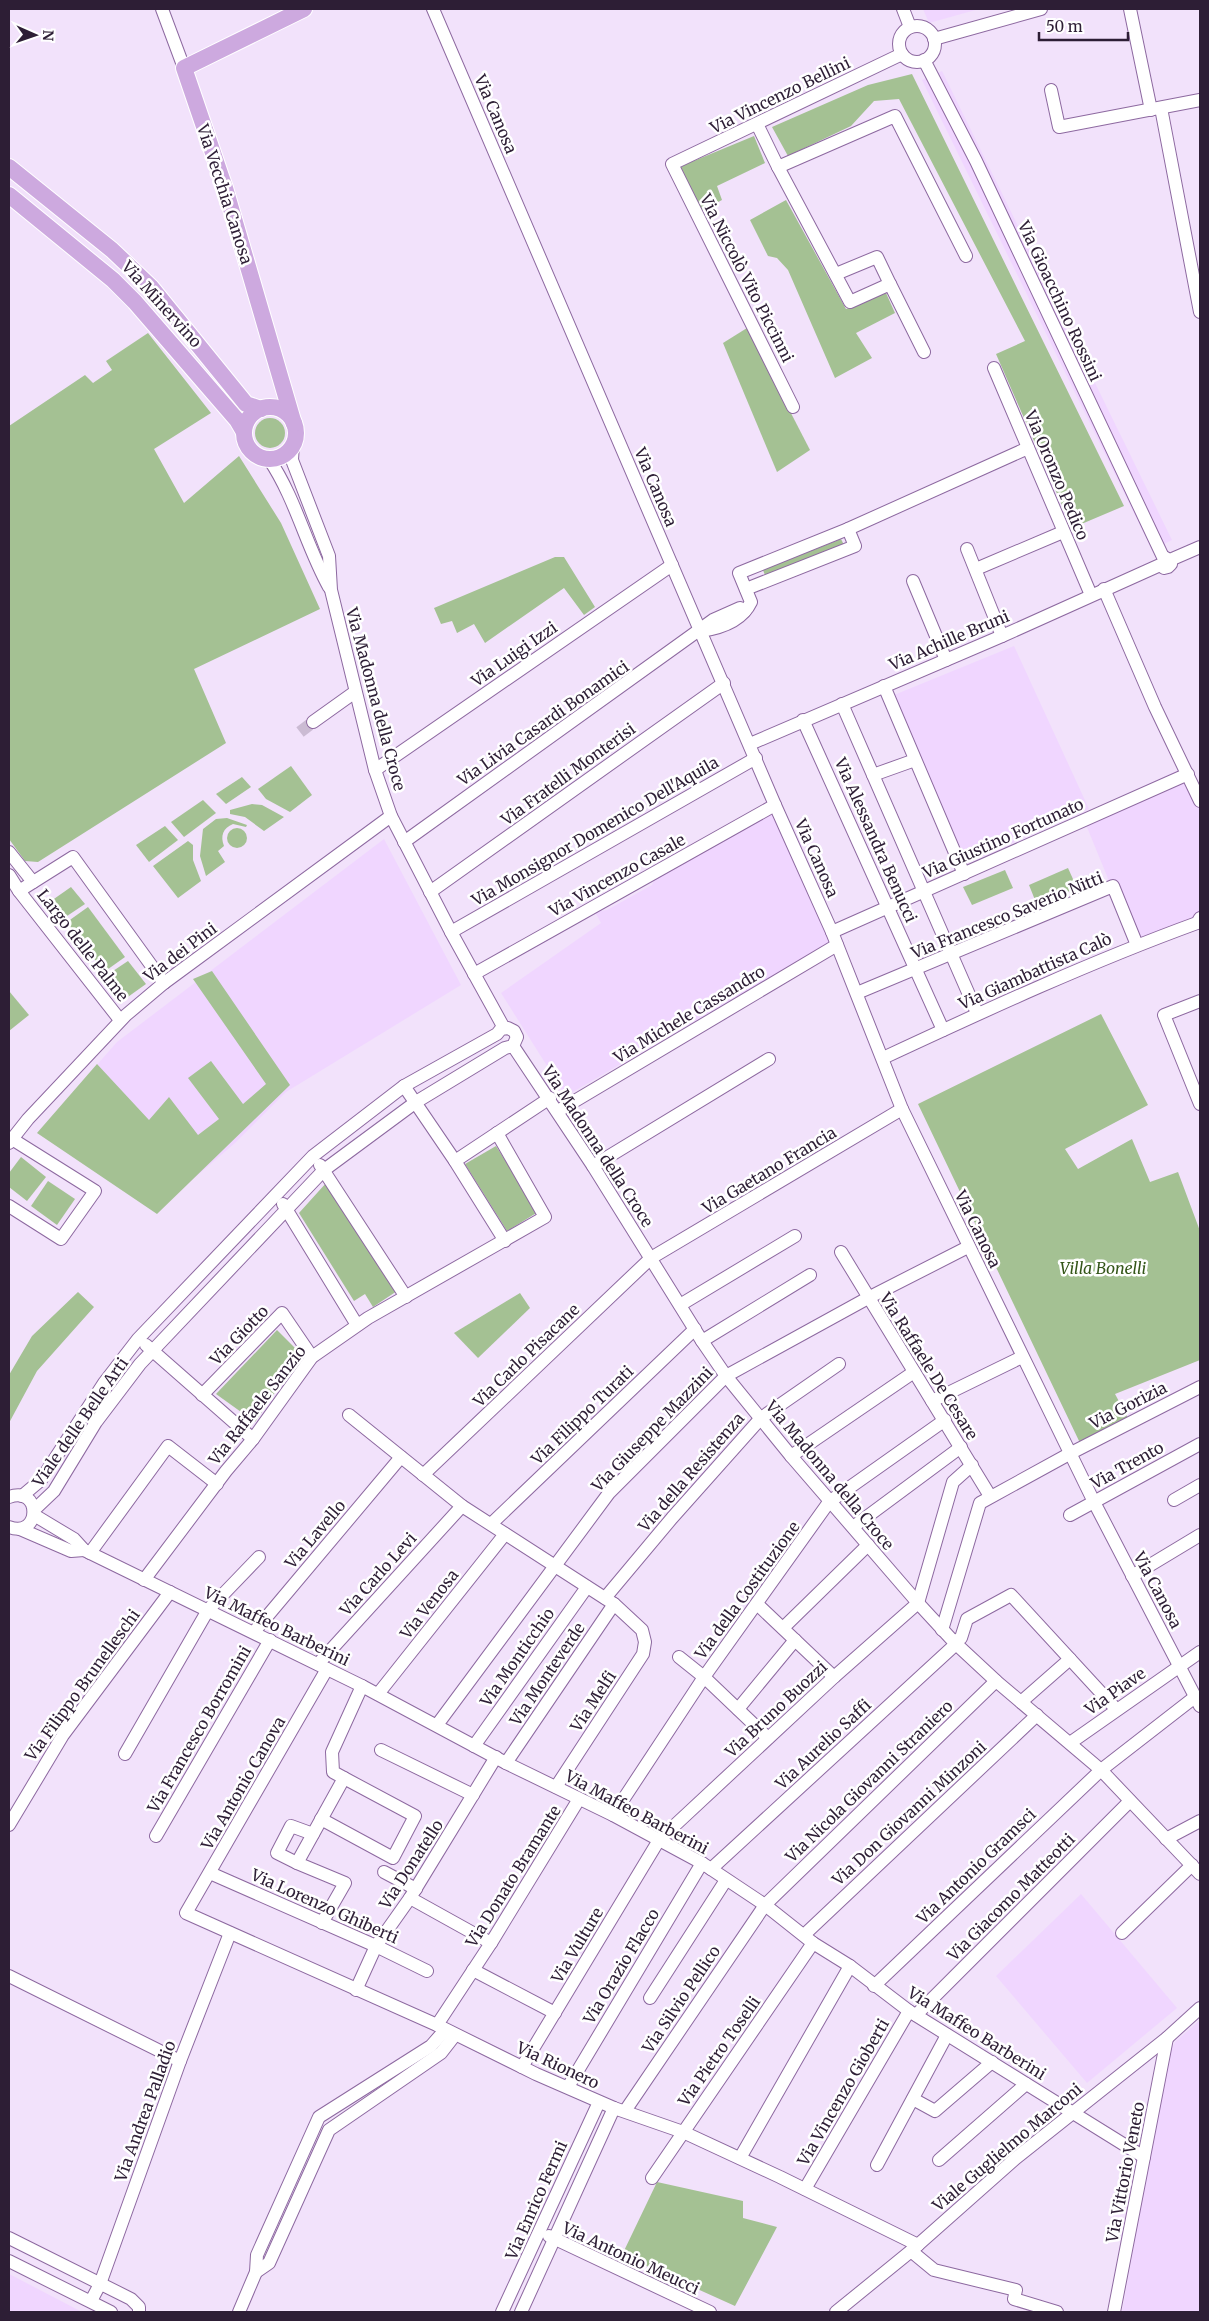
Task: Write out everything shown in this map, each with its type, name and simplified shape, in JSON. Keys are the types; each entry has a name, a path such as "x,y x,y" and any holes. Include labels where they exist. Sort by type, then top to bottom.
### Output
{"main road":[{"path":"184,68 304,9"},
{"name":"Via Vecchia Canosa","path":"184,68 225,188 280,382 294,424"},
{"name":"Via Minervino","path":"9,167 128,264 173,312 246,404 266,408"},
{"name":"Via Minervino","path":"9,194 113,280 135,302 237,420 244,432"},
{"path":"266,408 285,412 296,430 293,444 284,455 269,459 256,455 251,451 247,445 244,432 249,418 266,408 279,396 280,382"}],"street":[{"name":"Via Vecchia Canosa","path":"162,9 184,68"},
{"name":"Via Canosa","path":"433,9 775,805 832,932 902,1109 1094,1502 1198,1702"},
{"path":"902,9 910,27"},
{"path":"934,39 1041,9"},
{"path":"1130,9 1156,109 1200,312"},
{"path":"922,26 932,34 934,39 932,54 924,60 912,61 902,54 899,44 902,34 910,27 922,26"},
{"name":"Via Vincenzo Bellini","path":"672,164 902,54"},
{"name":"Via Gioacchino Rossini","path":"924,60 976,161 1165,561"},
{"path":"1051,90 1059,127 1200,100"},
{"path":"778,167 895,116 966,256"},
{"path":"757,124 850,302 890,284"},
{"name":"Via Niccolò Vito Piccinni","path":"672,164 793,407"},
{"path":"836,274 877,256 924,352"},
{"name":"Via Oronzo Pedico","path":"994,368 1091,595"},
{"name":"Via Madonna della Croce","path":"293,444 292,460 329,556 331,590 375,770 391,816 474,974 501,1031 497,1042 509,1047 550,1098 652,1258 702,1341 726,1376 790,1456 942,1630 996,1681 1101,1770 1196,1870 1122,1933"},
{"path":"848,529 855,546 746,589 739,573 848,529 1028,448"},
{"name":"Via Madonna della Croce","path":"269,459 281,476 315,562 331,590"},
{"path":"976,568 1064,532"},
{"name":"Via Achille Bruni","path":"750,744 1002,636 1165,561 1200,547"},
{"path":"967,549 1002,636"},
{"name":"Via Luigi Izzi","path":"375,770 672,565"},
{"path":"913,581 946,660"},
{"name":"Via Livia Casardi Bonamici","path":"404,842 701,631 713,620 740,608 748,609 751,602 746,589"},
{"path":"1104,589 1155,707 1200,801"},
{"name":"Via Fratelli Monterisi","path":"430,892 724,683"},
{"path":"884,686 964,874"},
{"path":"313,722 355,692"},
{"path":"842,704 953,954 977,1013"},
{"name":"Via Alessandra Benucci","path":"803,720 943,1030"},
{"name":"Via Monsignor Domenico Dell'Aquila","path":"451,932 756,758"},
{"path":"873,775 915,760"},
{"name":"Via Giustino Fortunato","path":"832,932 1188,774"},
{"name":"Via Vincenzo Casale","path":"474,974 775,805"},
{"name":"Via dei Pini","path":"9,1206 61,1239 95,1192 10,1141 120,1020 164,982 391,816"},
{"name":"Largo delle Palme","path":"9,852 33,882"},
{"name":"Largo delle Palme","path":"19,891 73,857 164,982"},
{"name":"Largo delle Palme","path":"9,875 19,891 120,1020"},
{"name":"Via Francesco Saverio Nitti","path":"856,993 1113,886 1137,945"},
{"name":"Via Giambattista Calò","path":"883,1058 977,1013 1137,945 1199,924"},
{"name":"Via Michele Cassandro","path":"558,1111 837,944"},
{"path":"1200,1001 1164,1015 1200,1104"},
{"name":"Via Madonna della Croce","path":"501,1031 511,1029 516,1034 517,1040 509,1047"},
{"name":"Viale delle Belle Arti","path":"12,1496 41,1480 104,1383 138,1339 313,1156 404,1086 501,1031"},
{"name":"Viale delle Belle Arti","path":"14,1528 26,1527 34,1512 54,1491 118,1390 152,1350 324,1170 416,1102 509,1047"},
{"path":"593,1166 770,1059"},
{"path":"404,1086 455,1160 505,1241"},
{"path":"455,1160 550,1098"},
{"name":"Via Gaetano Francia","path":"652,1258 902,1109"},
{"name":"Via Raffaele Sanzio","path":"144,1580 254,1439 312,1357 357,1325 545,1217 497,1133"},
{"path":"313,1156 406,1297"},
{"path":"276,1196 288,1208 357,1325"},
{"path":"680,1305 795,1236"},
{"name":"Via Giuseppe Mazzini","path":"437,1725 609,1493 726,1376 868,1298 968,1247"},
{"name":"Via Raffaele De Cesare","path":"841,1252 990,1496"},
{"name":"Via Carlo Pisacane","path":"423,1475 652,1258"},
{"path":"702,1341 810,1275"},
{"name":"Via Giotto","path":"202,1395 282,1314 312,1357"},
{"name":"Via Filippo Turati","path":"491,1524 695,1330"},
{"name":"Viale delle Belle Arti","path":"138,1339 152,1350"},
{"path":"152,1350 254,1439"},
{"path":"932,1401 1022,1357"},
{"name":"Via della Resistenza","path":"610,1601 672,1518 761,1418 839,1364"},
{"path":"790,1456 914,1372"},
{"name":"Via Gorizia","path":"990,1496 1200,1387"},
{"path":"349,1416 462,1506 610,1601"},
{"name":"Via della Costituzione","path":"613,1815 704,1677 830,1502 945,1420"},
{"name":"Via Trento","path":"1070,1515 1200,1444"},
{"path":"87,1551 168,1446 218,1484"},
{"path":"853,1527 961,1447"},
{"name":"Via Lavello","path":"254,1632 401,1457"},
{"path":"918,1603 953,1482 972,1465"},
{"path":"1174,1500 1200,1485"},
{"name":"Via Maffeo Barberini","path":"12,1496 28,1500 34,1512 74,1539 87,1551 323,1666 501,1760 613,1815 707,1866 765,1905 912,2013 1144,2157"},
{"path":"942,1630 980,1503 990,1496"},
{"name":"Via Carlo Levi","path":"323,1666 462,1506"},
{"name":"Via Maffeo Barberini","path":"14,1528 70,1550 87,1551"},
{"name":"Via Venosa","path":"378,1694 506,1534"},
{"path":"1132,1576 1200,1535"},
{"path":"783,1628 868,1545"},
{"path":"125,1754 208,1610 259,1557"},
{"name":"Via Monticchio","path":"474,1746 587,1587"},
{"name":"Via Filippo Brunelleschi","path":"9,1824 63,1735 170,1592"},
{"name":"Via Aurelio Saffi","path":"707,1866 961,1638 967,1619 1011,1595 1070,1659"},
{"name":"Via Melfi","path":"556,1787 643,1654 645,1642 642,1630 610,1601"},
{"name":"Via Monteverde","path":"501,1760 610,1601"},
{"name":"Via Bruno Buozzi","path":"659,1840 834,1677 918,1603"},
{"path":"757,1604 834,1677"},
{"name":"Via Francesco Borromini","path":"156,1836 270,1640"},
{"path":"738,1709 795,1640"},
{"name":"Via Piave","path":"1070,1743 1200,1652"},
{"path":"680,1657 704,1677 768,1738"},
{"path":"1022,1702 1070,1659 1116,1709"},
{"name":"Via Antonio Canova","path":"186,1913 210,1873 323,1666"},
{"name":"Via Nicola Giovanni Straniero","path":"765,1905 996,1681"},
{"path":"321,1819 393,1858 415,1816 333,1772 332,1752 362,1686"},
{"name":"Via Antonio Gramsci","path":"874,1986 1101,1770 1198,1702"},
{"name":"Via Don Giovanni Minzoni","path":"809,1939 1037,1715"},
{"path":"381,1750 474,1795"},
{"name":"Via Donatello","path":"356,1990 376,1946 413,1894 474,1795 501,1760"},
{"path":"297,1863 344,1778"},
{"name":"Via Donato Bramante","path":"239,2312 256,2272 257,2256 319,2117 431,2046 445,2030 473,1970 579,1799"},
{"name":"Via Giacomo Matteotti","path":"912,2013 1130,1801"},
{"path":"1166,1839 1200,1821"},
{"path":"313,1834 291,1826 277,1854 345,1883 322,1923"},
{"name":"Via Vulture","path":"522,2067 659,1840"},
{"name":"Via Orazio Flacco","path":"568,2087 707,1866"},
{"path":"384,1872 413,1894 491,1943"},
{"name":"Via Lorenzo Ghiberti","path":"210,1873 376,1946 427,1971"},
{"path":"650,1998 726,1880"},
{"name":"Via Silvio Pellico","path":"619,2110 765,1905"},
{"name":"Via Rionero","path":"186,1913 599,2102 683,2132 805,2189 914,2248 934,2270 1016,2290 1014,2299 1058,2312"},
{"name":"Via Andrea Palladio","path":"91,2301 100,2284 180,2061 230,1933"},
{"name":"Via Pietro Toselli","path":"652,2178 809,1939"},
{"path":"740,2158 850,1966"},
{"name":"Via Donato Bramante","path":"473,1970 555,2013"},
{"path":"9,1976 180,2061"},
{"name":"Viale Guglielmo Marconi","path":"836,2312 914,2248 1016,2158 1167,2038 1200,2008"},
{"name":"Via Vincenzo Gioberti","path":"805,2189 912,2013"},
{"path":"877,2165 947,2035"},
{"name":"Via Vittorio Veneto","path":"1114,2312 1167,2038"},
{"path":"913,2099 935,2111 992,2062"},
{"path":"939,2160 1026,2084"},
{"name":"Via Enrico Fermi","path":"502,2312 559,2185 599,2102"},
{"name":"Via Enrico Fermi","path":"521,2312 554,2239 619,2110"},
{"name":"Via Antonio Meucci","path":"539,2232 710,2312"},
{"path":"9,2238 131,2299 139,2307 139,2312"},
{"path":"9,2261 111,2312"}],"shaded area":[{"path":"923,9 979,9 929,23"},
{"path":"942,71 1172,540 1152,550 922,80"},
{"path":"1014,646 1089,809 967,863 894,695"},
{"path":"1187,766 1200,795 1200,925 1135,953 1082,815"},
{"path":"771,812 830,942 566,1096 501,993 601,923 595,912 607,910 652,885 655,878"},
{"path":"384,839 461,985 286,1092 235,1143 177,1193 37,1133 117,1042"},
{"path":"1081,1894 1177,2008 1087,2083 996,1976"},
{"path":"1200,2020 1200,2312 1122,2312 1168,2056 1175,2042"},
{"path":"9,2274 15,2277 82,2312 9,2312"}],"green space":[{"path":"912,74 1124,506 1072,528 996,354 1025,341 899,99 874,101 851,126 788,156 772,127 868,85"},
{"path":"754,136 765,163 717,186 722,200 701,211 679,167"},
{"path":"786,200 846,309 886,293 895,313 856,333 872,358 835,378 788,270 777,258 768,256 750,220"},
{"path":"747,328 810,450 777,472 723,343"},
{"path":"148,333 211,413 154,449 184,503 239,456 281,523 320,609 194,669 226,743 38,862 25,861 9,839 9,426 85,375 93,383 112,370 106,361"},
{"path":"270,418 276,419 284,427 284,439 276,447 270,448 264,447 256,439 255,433 256,427 264,419"},
{"path":"841,539 845,547 766,578 763,570"},
{"path":"555,557 564,557 595,607 584,615 564,588 485,643 474,624 457,633 452,621 441,624 434,608"},
{"path":"291,766 312,795 290,812 266,799 258,789"},
{"path":"242,777 251,787 226,804 216,794"},
{"path":"203,800 216,813 184,837 171,822"},
{"path":"252,804 262,805 284,817 264,831 245,817 230,814 230,810"},
{"path":"227,818 247,825 246,827 233,824 225,830 222,836 224,846 218,851 225,862 206,876 200,856 203,829 216,819"},
{"path":"165,826 178,840 149,862 136,845"},
{"path":"237,828 244,831 247,838 244,845 237,848 230,845 227,838 230,831"},
{"path":"188,841 193,845 193,860 201,881 178,898 153,866"},
{"path":"1068,868 1077,888 1037,905 1029,885"},
{"path":"1005,870 1013,888 972,905 963,887"},
{"path":"71,887 85,904 64,918 51,901"},
{"path":"88,907 125,957 104,972 67,922"},
{"path":"128,961 146,984 125,999 107,975"},
{"path":"212,971 290,1085 157,1214 37,1133 97,1064 149,1120 169,1097 198,1135 219,1119 188,1078 211,1061 243,1104 266,1084 193,979"},
{"path":"9,991 29,1015 9,1031"},
{"name":"Villa Bonelli","path":"1101,1014 1148,1105 1065,1149 1078,1169 1132,1139 1150,1182 1178,1172 1200,1231 1200,1360 1115,1394 1128,1418 1080,1443 918,1104"},
{"path":"496,1146 538,1212 507,1231 465,1164"},
{"path":"21,1157 46,1177 27,1201 9,1187 9,1173"},
{"path":"48,1181 75,1199 57,1225 31,1206"},
{"path":"327,1182 397,1291 373,1307 365,1294 354,1301 299,1213"},
{"path":"78,1292 94,1307 37,1371 9,1423 9,1375 32,1336"},
{"path":"520,1293 530,1308 478,1358 454,1333"},
{"path":"277,1330 301,1354 255,1422 216,1394"},
{"path":"657,2182 743,2201 743,2218 777,2227 735,2306 622,2255"}],"tunnel":[{"path":"300,732 313,722"}]}
